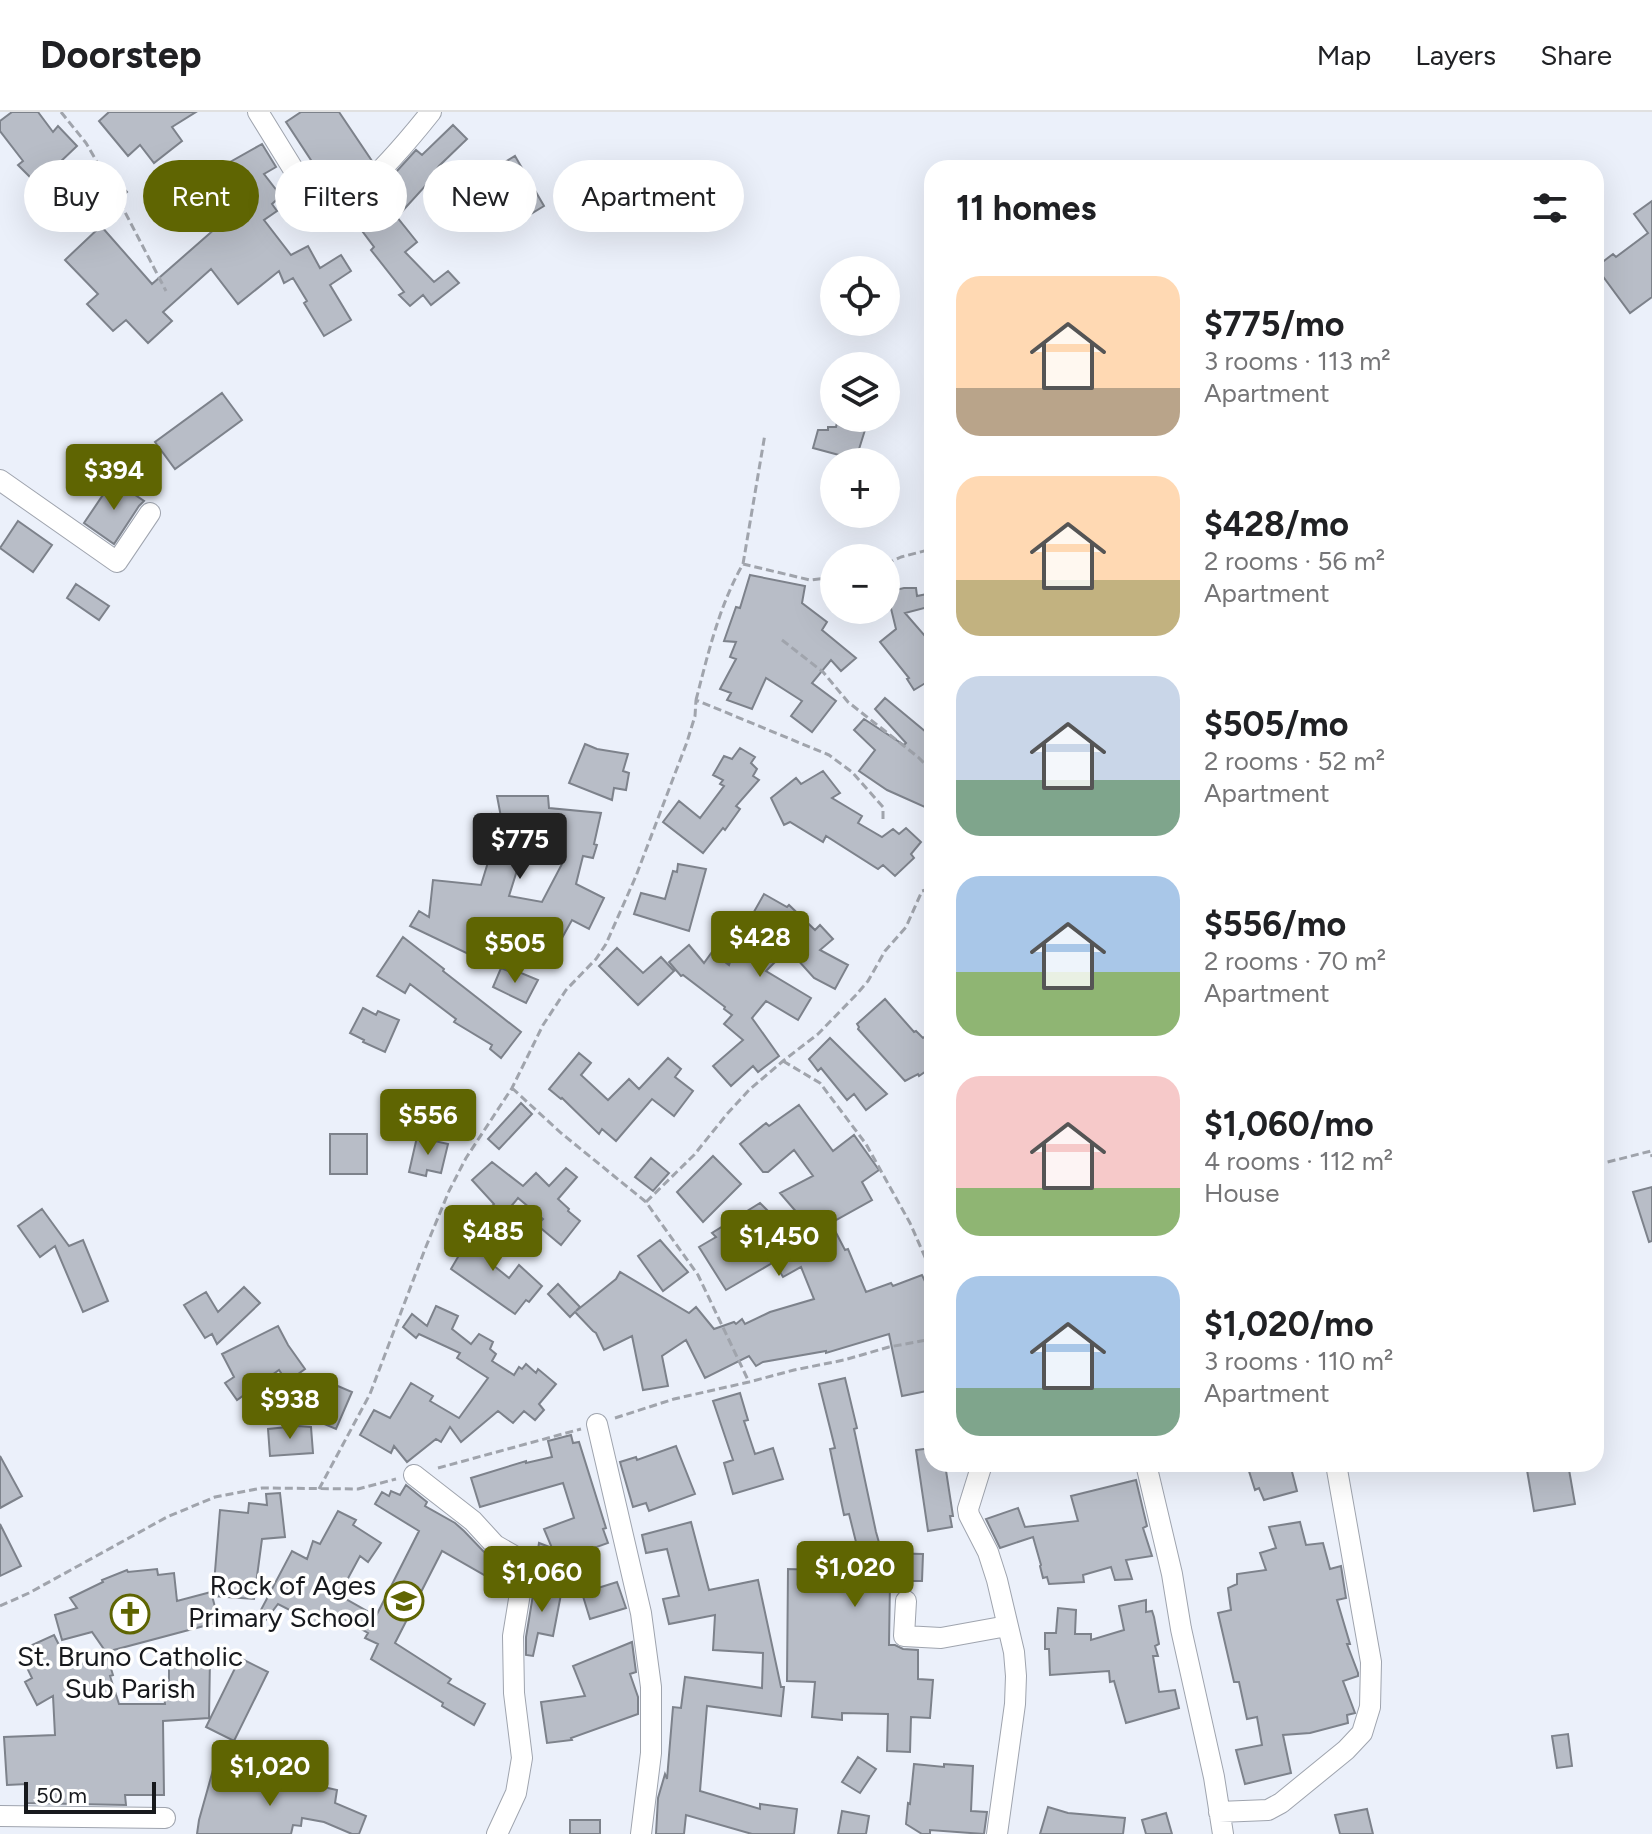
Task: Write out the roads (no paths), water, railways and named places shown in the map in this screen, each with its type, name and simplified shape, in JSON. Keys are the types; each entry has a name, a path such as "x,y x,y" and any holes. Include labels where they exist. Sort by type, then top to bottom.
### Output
{"street":[{"path":"258,112 314,204 326,211 333,211 379,174 431,112"},
{"path":"0,480 117,562 150,513"},
{"path":"597,1424 641,1613 651,1687 651,1753 641,1834"},
{"path":"980,1472 969,1515 988,1552 997,1580 1014,1652 1016,1676 997,1834"},
{"path":"1148,1472 1172,1574 1223,1834"},
{"path":"1219,1812 1268,1810 1281,1803 1346,1750 1367,1723 1371,1662 1337,1472"},
{"path":"414,1475 473,1521 495,1545 516,1557 522,1566 513,1636 514,1693 522,1758 516,1793 497,1834"},
{"path":"906,1601 904,1636 941,1638 1007,1626"},
{"path":"0,1816 165,1818"}],"place":[{"name":"Rock of Ages Primary School","path":"404,1601"},
{"name":"St. Bruno Catholic Sub Parish","path":"130,1614"}]}
